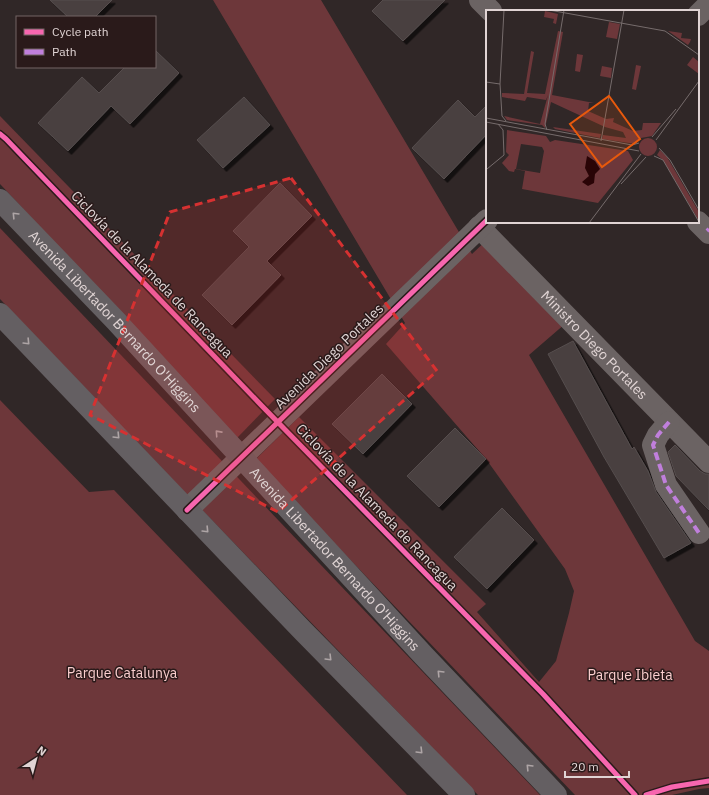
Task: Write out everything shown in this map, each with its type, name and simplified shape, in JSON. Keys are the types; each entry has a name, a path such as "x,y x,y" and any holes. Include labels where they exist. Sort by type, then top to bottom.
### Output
{"main road":[{"name":"Avenida Libertador Bernardo O'Higgins","path":"0,200 116,321 424,656 556,795"},
{"path":"0,314 302,630 464,795"}],"street":[{"path":"480,0 490,10"},
{"path":"699,14 709,4"},
{"name":"Avenida Diego Portales","path":"187,510 483,224"},
{"name":"Ministro Diego Portales","path":"483,224 669,422 705,449"},
{"path":"669,422 658,435 653,445 666,485 699,533"}],"highlighted area":[{"path":"291,178 437,371 278,512 90,415 170,212"}],"green space":[{"name":"Parque Ibieta","path":"213,0 321,0 472,254 491,236 573,317 529,355 695,641 709,651 709,788 672,795 575,795 255,460 299,417 486,604 477,612 539,682 556,661 574,591 565,569 486,459 386,344 405,323"},
{"path":"0,116 275,399 237,438 0,184"},
{"path":"0,228 540,795 478,795 0,299"},
{"name":"Parque Catalunya","path":"0,400 89,492 114,490 407,795 0,795"}],"building":[{"path":"50,0 112,0 96,16 67,16"},
{"path":"383,0 445,0 403,41 372,11"},
{"path":"156,51 179,73 130,124 111,106 68,151 38,123 82,77 99,93 124,68 156,68"},
{"path":"244,97 270,125 223,168 197,140"},
{"path":"458,100 475,117 486,106 486,135 444,179 412,148"},
{"path":"280,183 312,216 267,261 281,275 232,325 202,295 249,247 233,231"},
{"path":"573,341 632,449 634,447 648,471 656,492 691,543 664,558 604,457 548,354"},
{"path":"382,374 412,404 363,454 332,424"},
{"path":"455,428 486,459 439,507 407,476"},
{"path":"675,445 700,471 705,474 709,474 709,510 676,476 668,452"},
{"path":"502,508 534,540 487,589 454,557"}],"marked path":[{"path":"669,422 658,435 653,445 666,485 699,533"}],"cycle path":[{"name":"Ciclovía de la Alameda de Rancagua","path":"0,134 262,406 543,694 635,795"},
{"path":"187,510 486,221"},
{"path":"646,795 672,787 709,781"}]}
